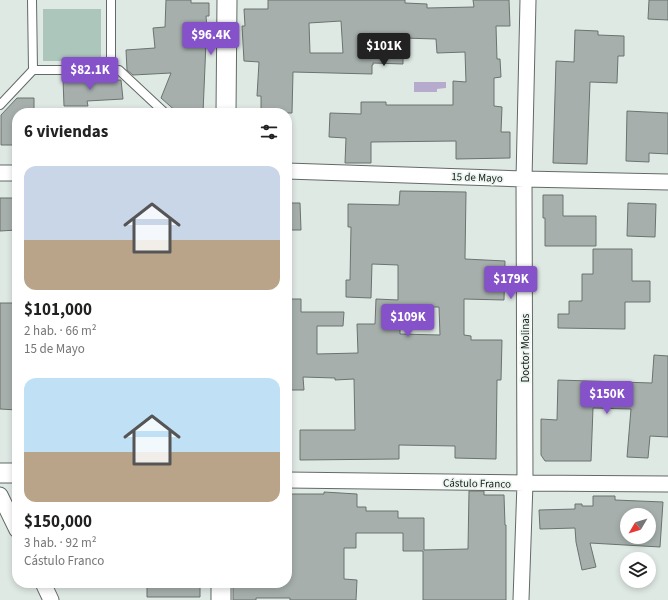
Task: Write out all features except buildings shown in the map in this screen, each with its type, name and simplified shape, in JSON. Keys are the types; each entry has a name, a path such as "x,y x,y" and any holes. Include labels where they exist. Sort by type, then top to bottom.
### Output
{"street":[{"path":"226,108 227,0"},
{"name":"Doctor Molinas","path":"521,600 526,483 524,179 528,0"},
{"name":"15 de Mayo","path":"292,171 668,182"},
{"path":"0,173 12,173"},
{"path":"0,473 12,473"},
{"name":"Cástulo Franco","path":"292,480 668,484"},
{"path":"0,495 12,520"},
{"path":"45,588 51,600"},
{"path":"221,588 221,600"}],"lane":[{"path":"0,104 33,70 32,0"},
{"path":"111,0 111,70"},
{"path":"33,70 119,70 160,108"}],"green space":[{"path":"43,9 101,9 101,61 43,61"}],"shaded area":[{"path":"414,82 446,82 446,88 437,89 437,92 414,92"}]}
